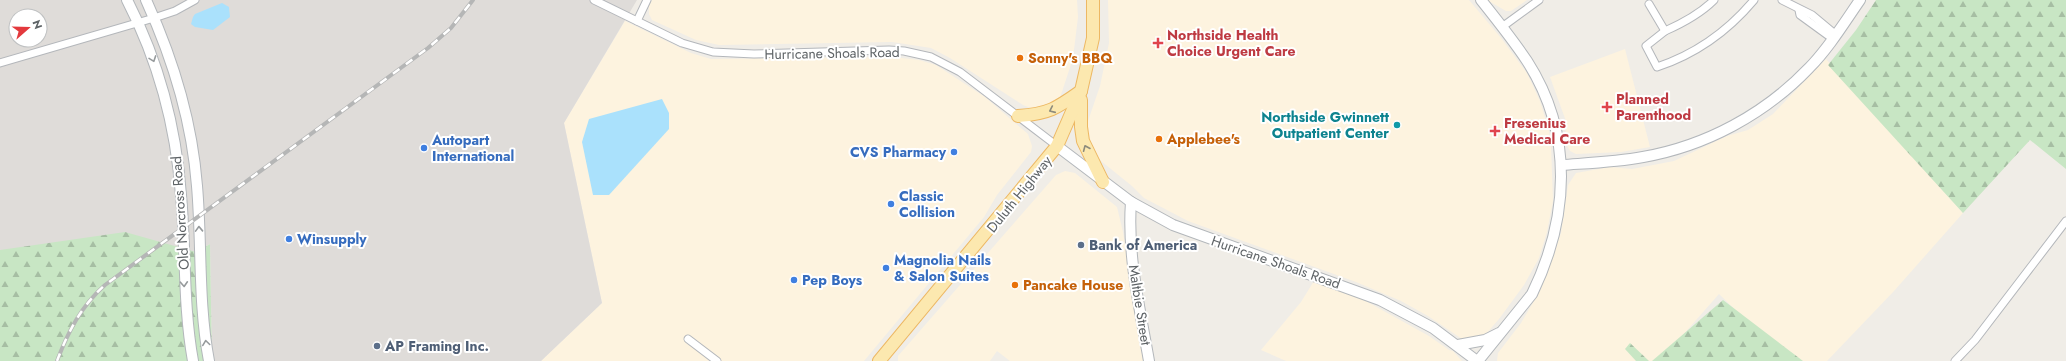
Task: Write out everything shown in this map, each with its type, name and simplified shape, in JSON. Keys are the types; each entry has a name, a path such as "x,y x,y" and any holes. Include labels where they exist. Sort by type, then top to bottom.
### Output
{"main road":[{"name":"Duluth Highway","path":"882,360 1057,146 1081,91 1092,38 1093,0"},
{"path":"1018,116 1050,111 1081,91"},
{"path":"1081,91 1081,128 1083,141 1104,182"}],"street":[{"name":"Old Norcross Road","path":"128,0 155,67 166,103 176,152 182,195 187,325 193,361"},
{"name":"Old Norcross Road","path":"146,0 176,78 194,156 199,216 204,324 209,361"},
{"path":"0,63 154,18 175,11 195,0"},
{"name":"Hurricane Shoals Road","path":"594,0 682,43 723,53 874,50 917,54 945,64 960,72 1131,202 1173,225 1200,236 1330,280 1380,300 1414,316 1458,345 1477,361"},
{"path":"637,21 647,0"},
{"path":"1477,361 1505,330 1532,294 1547,258 1560,211 1562,165 1553,118 1540,85 1528,62 1481,0"},
{"path":"1502,27 1539,0"},
{"path":"1714,0 1705,9 1683,23 1665,31 1646,46 1657,67 1672,62 1708,43 1739,18 1754,0"},
{"path":"1782,0 1799,10 1800,15 1835,37"},
{"path":"1562,165 1643,157 1680,148 1722,131 1754,114 1784,92 1810,68 1835,37 1860,0"},
{"path":"1649,4 1665,31"},
{"name":"Maltbie Street","path":"1131,202 1129,226 1132,258 1149,361"},
{"path":"1955,361 1980,334 2066,221"},
{"path":"1458,345 1485,340 1505,330"},
{"path":"688,339 717,361"}],"shaded area":[{"path":"0,0 637,0 564,123 602,303 541,361 212,361 210,244 3,361 0,361"},
{"path":"652,0 1077,0 1078,17 1073,58 1060,98 1051,106 1033,109 1023,105 950,58 931,48 892,42 719,45 696,40 652,20 649,14 649,6"},
{"path":"1108,0 1469,0 1501,38 1527,73 1540,101 1549,131 1551,146 1553,201 1547,232 1539,258 1524,285 1499,319 1486,334 1475,339 1462,339 1428,316 1401,301 1356,282 1188,221 1144,198 1132,186 1101,161 1094,152 1088,136 1088,121 1100,86 1109,43"},
{"path":"1487,0 1527,0 1511,11 1506,11"},
{"path":"625,21 691,53 711,59 893,57 919,60 936,65 985,97 1028,134 1032,146 1031,152 997,195 984,217 864,361 541,361 602,303 564,123"},
{"path":"1625,49 1650,147 1621,152 1576,154 1570,151 1564,140 1567,124 1550,77"},
{"path":"1826,59 1963,213 1894,291 1827,361 1788,361 1719,294 1660,361 1497,361 1498,353 1521,323 1541,289 1561,233 1568,185 1576,173 1610,167 1632,169 1674,161 1727,136 1748,130 1773,114"},
{"path":"1065,171 1075,173 1117,207 1123,232 1143,361 1010,361 997,351 990,361 898,361 898,356 1056,175"},
{"path":"1314,281 1362,299 1429,336 1449,350 1453,351 1462,361 1286,361 1261,350 1301,302"}],"green space":[{"path":"1876,0 2066,0 2066,169 2030,140 1963,213 1828,65 1856,30"},
{"path":"125,232 196,252 210,244 212,361 0,361 0,250"},
{"path":"1723,300 1803,361 1652,361"},
{"path":"1630,343 1649,361 1636,361 1625,349"}],"water":[{"path":"222,3 229,7 230,17 213,30 195,27 191,24 195,14"},
{"path":"662,99 669,113 669,129 609,195 593,195 582,142 589,119"}],"railway":[{"path":"57,361 76,320 96,293 105,285 428,48 451,28 473,0"}],"place":[{"name":"Northside Health Choice Urgent Care","path":"1158,43"},
{"name":"Sonny's BBQ","path":"1020,58"},
{"name":"Planned Parenthood","path":"1607,107"},
{"name":"Northside Gwinnett Outpatient Center","path":"1397,125"},
{"name":"Fresenius Medical Care","path":"1495,131"},
{"name":"Applebee's","path":"1159,139"},
{"name":"Autopart International","path":"424,148"},
{"name":"CVS Pharmacy","path":"954,152"},
{"name":"Classic Collision","path":"891,204"},
{"name":"Winsupply","path":"289,239"},
{"name":"Bank of America","path":"1081,245"},
{"name":"Magnolia Nails & Salon Suites","path":"886,268"},
{"name":"Pep Boys","path":"794,280"},
{"name":"Pancake House","path":"1015,285"},
{"name":"AP Framing Inc.","path":"377,346"}]}
